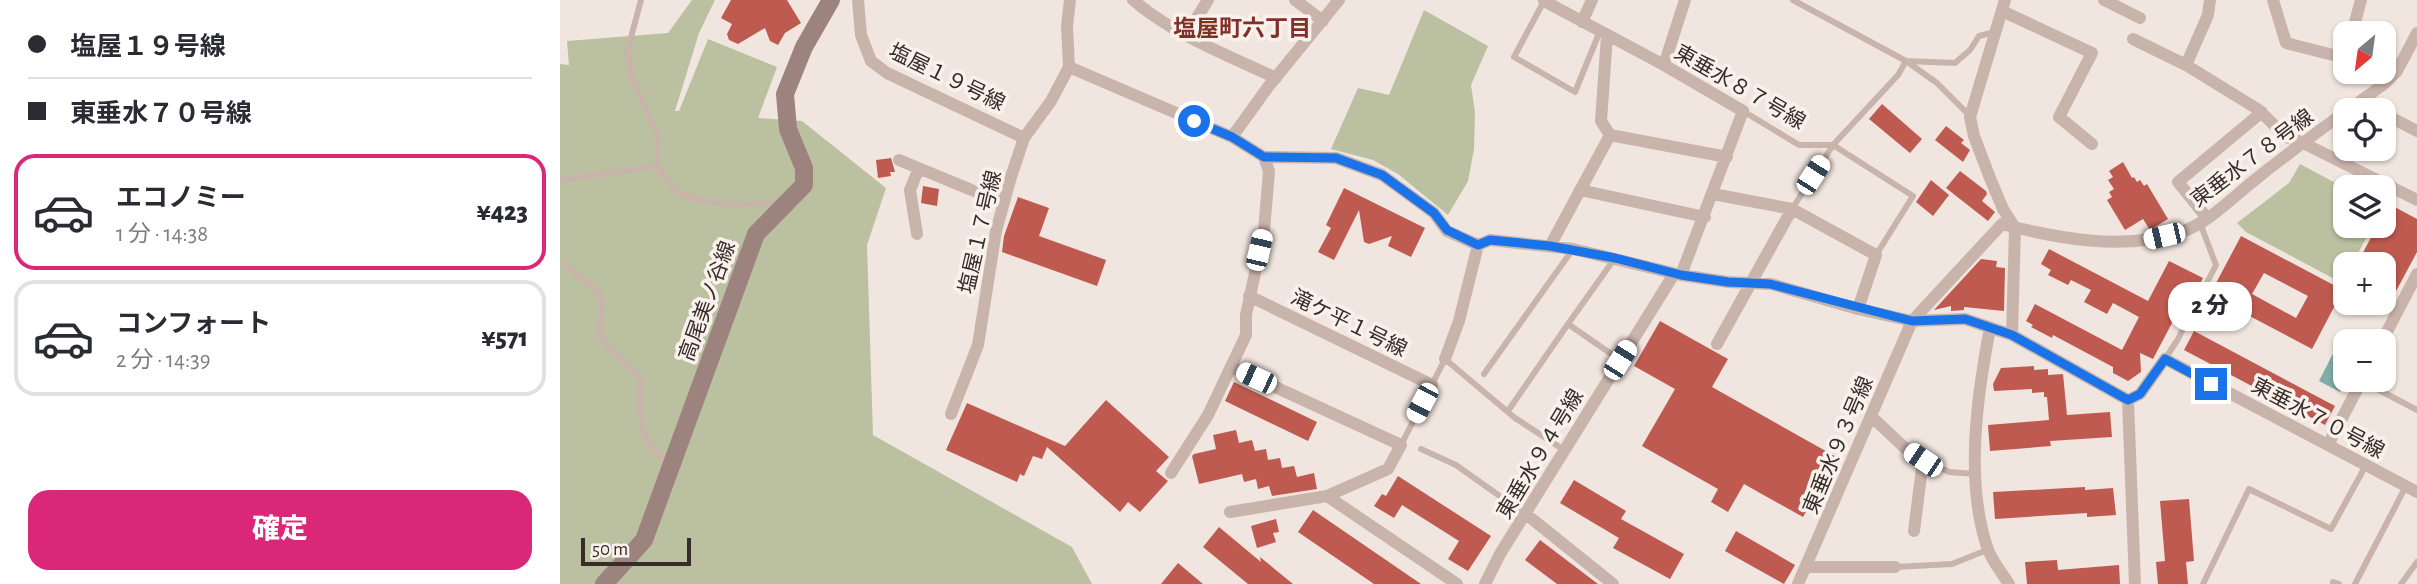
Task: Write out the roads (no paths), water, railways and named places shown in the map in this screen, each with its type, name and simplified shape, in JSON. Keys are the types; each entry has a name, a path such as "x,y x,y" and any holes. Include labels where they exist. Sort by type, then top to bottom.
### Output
{"street":[{"name":"高尾美ノ谷線","path":"604,584 644,540 756,234 804,185 804,167 788,129 785,94 804,47 831,0"},
{"name":"塩屋１９号線","path":"858,0 861,35 871,61 887,72 1024,138"},
{"path":"1070,0 1067,26 1069,67 1232,137 1264,157 1336,158 1382,175 1434,213 1447,230 1478,245 1490,240 1573,249 1678,274 1770,284 1912,321 1965,319 2012,335 2128,400"},
{"path":"1133,0 1149,14 1186,35 1276,78"},
{"path":"1186,35 1208,0"},
{"path":"1294,0 1323,21"},
{"path":"1232,137 1339,0"},
{"name":"東垂水８７号線","path":"1543,0 1744,111"},
{"path":"1582,22 1592,0"},
{"path":"1664,65 1685,0"},
{"path":"2104,0 2140,18"},
{"path":"2186,65 2208,15 2210,0"},
{"path":"2273,0 2286,43 2333,55"},
{"path":"2355,21 2361,0"},
{"path":"2012,335 2015,228 2003,209 1990,178 1974,136 1970,117 2004,5 2092,53 2059,117 2092,144"},
{"path":"1603,33 1601,121 1610,135 1727,157"},
{"name":"東垂水７８号線","path":"2366,98 2384,85 2411,57 2417,33"},
{"path":"2133,39 2186,65 2262,112 2287,137 2417,200"},
{"name":"塩屋１７号線","path":"951,414 978,345 996,231 1024,138 1051,101 1069,67"},
{"name":"東垂水９４号線","path":"1485,584 1500,554 1527,515 1620,360 1678,274 1705,217 1744,111"},
{"path":"2204,220 2178,182 2262,112"},
{"name":"東垂水７８号線","path":"2015,228 2106,242 2145,240 2183,232 2204,220 2301,142 2333,120"},
{"path":"2396,120 2417,131"},
{"path":"1550,246 1610,135"},
{"path":"1171,473 1208,415 1246,335 1249,296 1264,231 1269,171 1264,157"},
{"path":"899,160 1003,203"},
{"path":"916,234 910,190 919,168"},
{"path":"1580,190 1705,217"},
{"path":"1713,194 1792,209 1877,255 1858,309"},
{"path":"1717,344 1792,209"},
{"path":"1912,321 2002,225 2015,228"},
{"path":"1445,359 1459,321 1478,245"},
{"path":"2388,329 2417,274"},
{"name":"滝ケ平１号線","path":"1249,296 1432,385"},
{"name":"東垂水９３号線","path":"1800,584 1912,321"},
{"path":"1990,328 1978,412 1977,503 1987,550 2009,584"},
{"path":"2128,400 2140,394 2165,359"},
{"name":"東垂水７０号線","path":"2165,359 2412,489"},
{"path":"1230,512 1327,496 1388,469 1401,445 1232,366"},
{"path":"2328,445 2356,392"},
{"path":"2128,400 2135,584"},
{"path":"1872,417 1906,449 1923,460 1914,531"},
{"path":"1327,496 1457,584"},
{"path":"1527,515 1614,584"},
{"path":"1806,566 1895,567"}],"lane":[{"path":"641,0 627,52 632,79 658,136 657,166 676,191 692,198 733,205 789,202"},
{"path":"1543,0 1514,57 1574,92 1603,33"},
{"path":"1793,0 1906,61 1937,82 1970,117"},
{"path":"1809,0 1809,9"},
{"path":"1906,61 1955,63 1970,50 1979,36 1996,32"},
{"path":"1792,209 1833,145 1898,75 1906,61"},
{"name":"東垂水８７号線","path":"1744,111 1799,145 1833,145"},
{"path":"1833,145 1913,196 1877,255"},
{"path":"560,180 657,166"},
{"path":"2165,359 2216,265 2204,220"},
{"path":"1484,374 1573,249"},
{"path":"1507,411 1615,258"},
{"path":"564,264 601,294 602,313 598,335 607,347 628,363 641,380 640,414 643,433 656,454 671,465"},
{"path":"1568,324 1620,360"},
{"path":"1401,445 1445,359 1507,411 1565,451"},
{"path":"2384,392 2417,410"},
{"path":"1421,449 1456,465 1527,515"},
{"path":"1923,460 1949,472 1976,474"},
{"path":"2203,584 2249,489 2332,530 2366,465"},
{"path":"2355,584 2412,489"},
{"path":"1895,567 1952,564 1987,550"},
{"path":"2402,584 2417,562"}],"water":[{"path":"2333,354 2333,388 2319,381"}],"district":[{"name":"塩屋町六丁目","path":"1242,28"}]}
